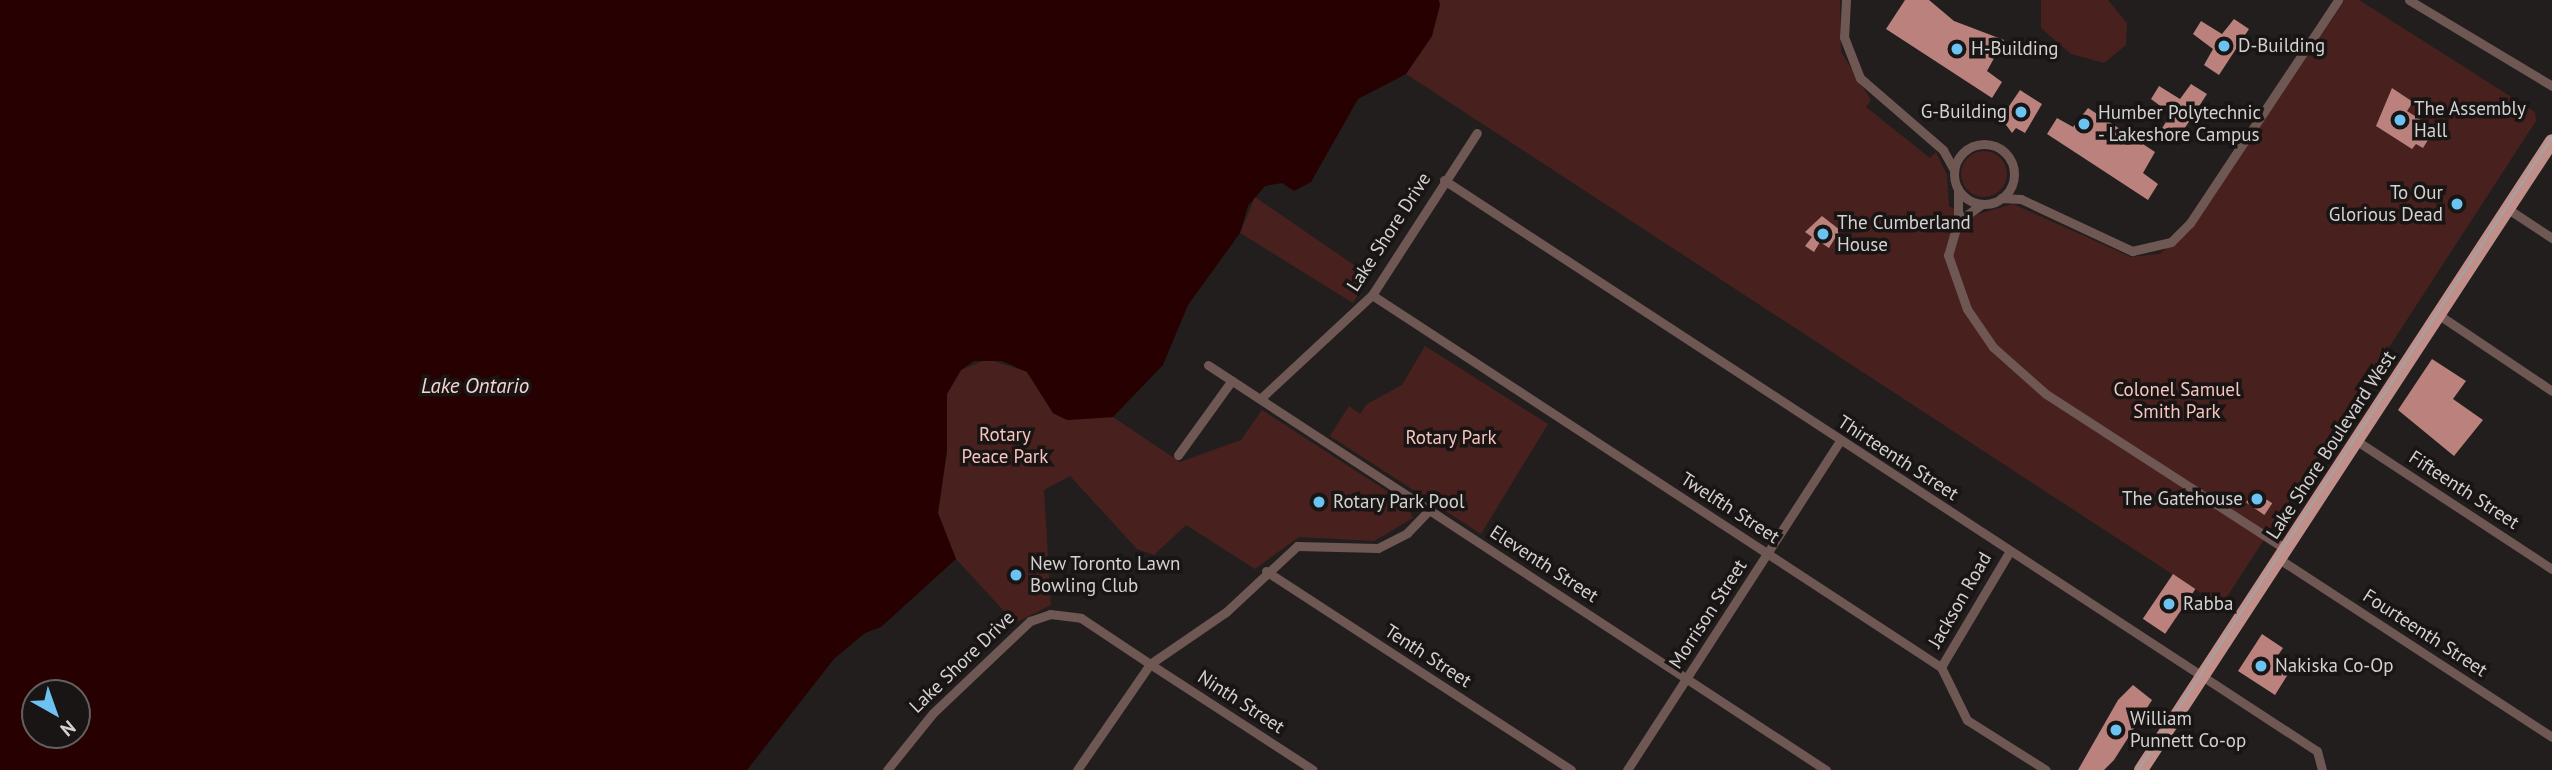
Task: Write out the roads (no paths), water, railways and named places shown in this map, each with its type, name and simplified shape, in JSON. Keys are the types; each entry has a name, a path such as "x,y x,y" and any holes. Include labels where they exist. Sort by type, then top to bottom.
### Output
{"main road":[{"name":"Lake Shore Boulevard West","path":"2141,770 2552,141"}],"street":[{"path":"1846,0 1844,37 1860,78 1943,150 1954,170 1958,189 1982,204"},
{"path":"1958,221 1982,204 2001,198 2021,199 2132,251 2171,243 2190,223 2339,0"},
{"path":"2409,0 2552,86"},
{"name":"Lake Shore Drive","path":"1260,399 1372,295 1444,180 1477,133"},
{"path":"1943,150 1962,152 1980,144 2000,148 2012,163 2013,183 2021,199"},
{"path":"1954,170 1962,152"},
{"name":"Thirteenth Street","path":"1444,180 2317,751 2322,770"},
{"path":"2001,198 2013,183"},
{"name":"Fourteenth Street","path":"1958,189 1958,221 1948,255 1958,289 2003,358 2046,394 2552,737"},
{"path":"2508,209 2552,238"},
{"name":"Twelfth Street","path":"1372,295 1941,667"},
{"path":"2439,316 2552,391"},
{"name":"Eleventh Street","path":"1208,365 1826,770"},
{"path":"1178,455 1231,380"},
{"name":"Morrison Street","path":"1627,770 1840,441"},
{"name":"Fifteenth Street","path":"2357,441 2552,569"},
{"path":"1077,770 1150,664 1226,612 1266,571 1305,544 1357,550 1386,545 1415,528 1429,510"},
{"name":"Jackson Road","path":"1941,667 2010,551"},
{"name":"Tenth Street","path":"1266,571 1570,770"},
{"name":"Lake Shore Drive","path":"887,770 933,713 1030,621 1050,614 1081,618 1150,664"},
{"name":"Ninth Street","path":"1150,664 1313,770"},
{"path":"1941,667 1967,720 2046,770"}],"water":[{"name":"Lake Ontario","path":"0,0 1439,0 1432,36 1406,74 1358,99 1311,182 1294,191 1282,183 1265,186 1248,206 1240,233 1188,305 1163,365 1113,417 1067,420 1053,413 1027,372 1002,361 974,361 961,370 947,394 947,451 938,513 956,559 881,627 865,633 834,659 747,770 0,770"}],"tram line":[{"path":"2138,770 2552,137"}],"place":[{"name":"D-Building","path":"2224,46"},
{"name":"H-Building","path":"1957,49"},
{"name":"G-Building","path":"2021,112"},
{"name":"The Assembly Hall","path":"2400,120"},
{"name":"Humber Polytechnic - Lakeshore Campus","path":"2084,124"},
{"name":"To Our Glorious Dead","path":"2457,204"},
{"name":"The Cumberland House","path":"1823,234"},
{"name":"The Gatehouse","path":"2257,499"},
{"name":"Rotary Park Pool","path":"1319,502"},
{"name":"New Toronto Lawn Bowling Club","path":"1016,575"},
{"name":"Rabba","path":"2169,604"},
{"name":"Nakiska Co-Op","path":"2261,666"},
{"name":"William Punnett Co-op","path":"2116,730"}],"park label":[{"name":"Colonel Samuel Smith Park","path":"2177,401"},
{"name":"Rotary Park","path":"1451,438"},
{"name":"Rotary Peace Park","path":"1005,446"}]}
